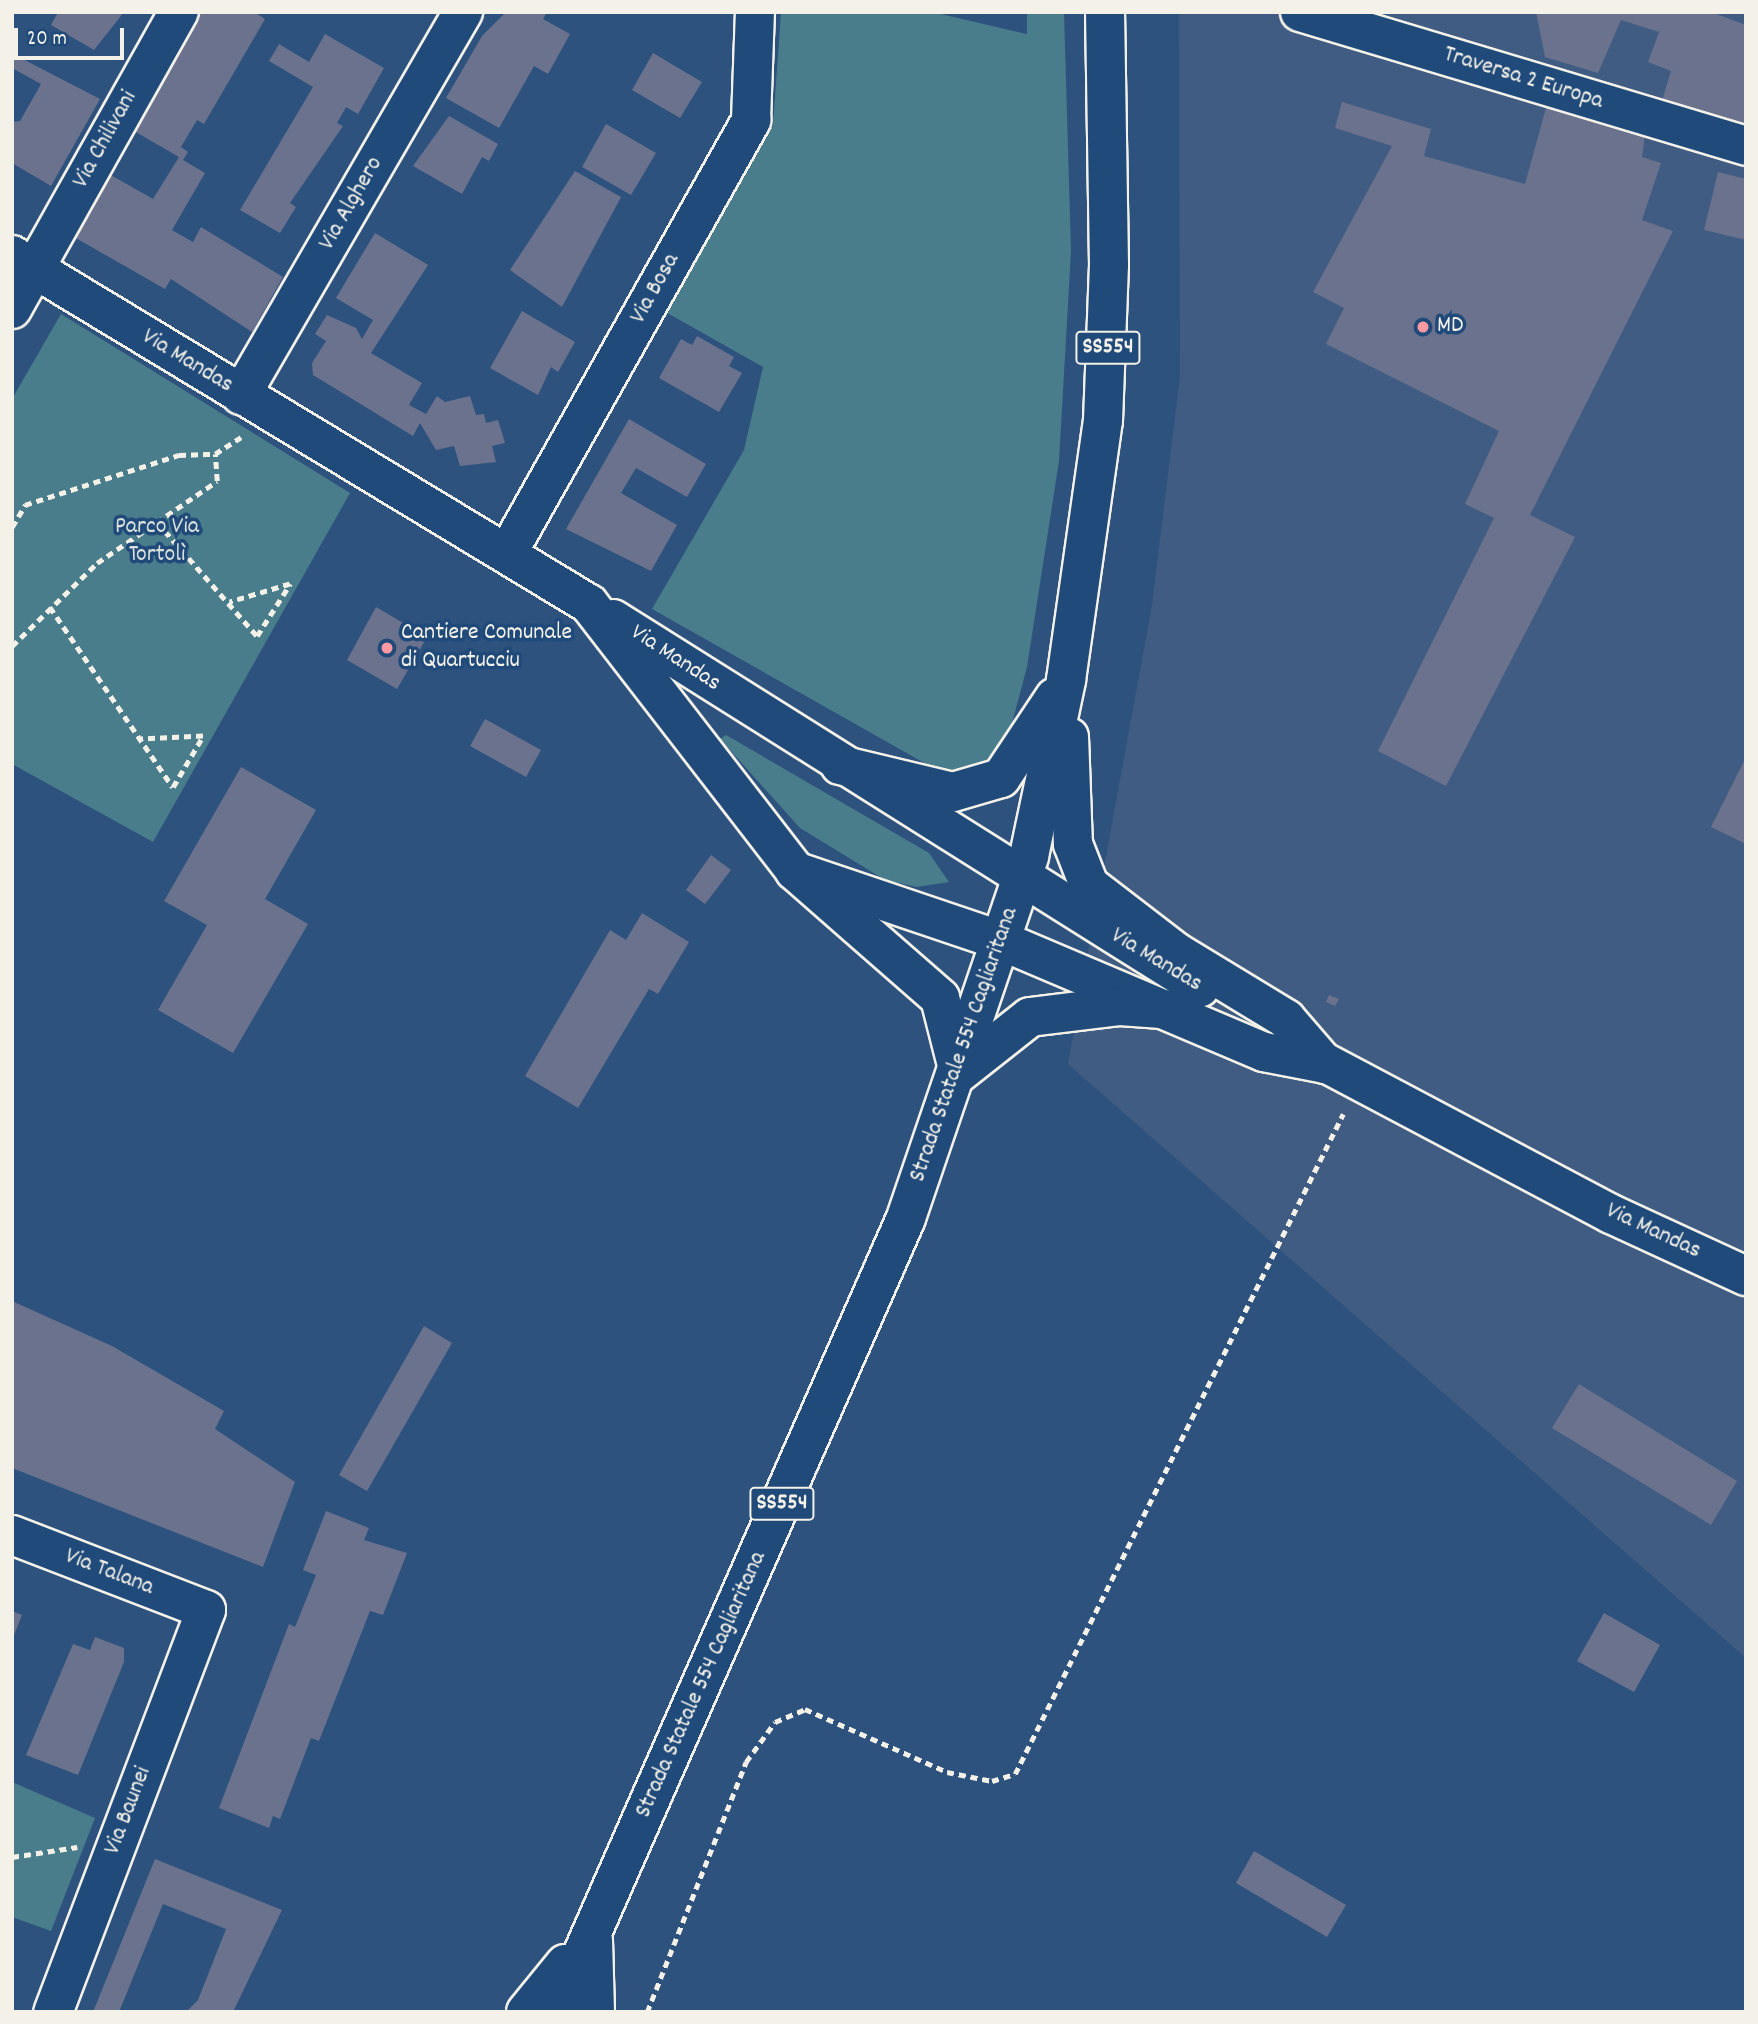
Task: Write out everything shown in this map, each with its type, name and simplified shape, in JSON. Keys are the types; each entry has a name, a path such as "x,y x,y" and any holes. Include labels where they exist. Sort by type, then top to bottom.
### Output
{"street":[{"name":"Via Chilivani","path":"12,309 23,262 179,12"},
{"name":"Via Alghero","path":"241,395 463,12"},
{"name":"Via Bosa","path":"508,552 751,120 755,12"},
{"name":"Strada Statale 554 Cagliaritana","path":"557,2012 906,1218 959,1073 1021,878 1066,681 1108,349 1105,12"},
{"name":"Traversa 2 Europa","path":"1300,12 1746,146"},
{"name":"Via Mandas","path":"23,262 241,395 508,552 840,765 1325,1064 1746,1276"},
{"path":"589,604 795,871 940,998 959,1073 1030,1017 1120,1006 1175,1010"},
{"path":"840,765 953,792 1001,778 1066,681"},
{"path":"1066,681 1073,844 1089,885 1175,952 1286,1019 1325,1064"},
{"path":"795,871 1002,941 1175,1010 1264,1052 1325,1064"},
{"name":"Via Talana","path":"12,1535 206,1611"},
{"name":"Via Baunei","path":"53,2012 206,1611"},
{"name":"SS554","path":"526,2012 593,1930"},
{"name":"SS554","path":"593,1930 596,2012"}],"path":[{"path":"12,527 25,505 179,455 215,454 217,481 157,522 50,607 12,646"},
{"path":"157,522 230,602 257,636 290,584 230,602"},
{"path":"50,607 173,786 203,736 141,739"},
{"path":"647,2012 746,1762 775,1722 805,1709 947,1772 992,1781 1016,1774 1359,1082"},
{"path":"12,1857 119,1839"}],"shaded area":[{"path":"1179,12 1746,12 1746,1658 1068,1064 1152,605 1180,376"}],"green space":[{"path":"781,12 932,12 1027,34 1027,12 1064,12 1071,251 1059,461 1027,667 1007,742 986,761 949,777 652,609 744,450 763,367 662,310 773,126"},
{"name":"Parco Via Tortolì","path":"61,314 350,493 153,842 12,764 12,399"},
{"path":"726,735 929,853 949,882 917,887 885,880 800,828 720,739"},
{"path":"12,1782 95,1818 51,1931 12,1917"}],"building":[{"path":"58,12 124,12 94,50 51,25"},
{"path":"200,12 254,12 265,19 204,124 197,120 181,147 188,152 183,160 205,173 172,230 193,242 201,227 283,277 252,332 171,279 165,289 74,237 109,174 153,199 179,157 134,131"},
{"path":"506,12 547,12 543,19 570,34 548,74 534,66 499,128 446,98 482,36"},
{"path":"1536,12 1711,12 1746,25 1746,132 1661,104 1671,71 1648,62 1659,32 1621,20 1598,73 1545,57"},
{"path":"325,34 384,68 358,114 346,107 337,123 343,126 290,203 296,207 280,233 240,210 313,87 269,61 279,44 309,62"},
{"path":"653,53 702,82 680,118 632,90"},
{"path":"13,54 100,99 51,186 12,163 12,122 20,121 41,84 12,68"},
{"path":"1549,97 1646,127 1642,157 1661,163 1642,220 1673,231 1530,515 1575,537 1446,786 1378,751 1494,518 1465,504 1499,431 1326,344 1344,308 1313,292 1392,146 1335,128 1342,102 1431,129 1424,156 1525,184"},
{"path":"449,116 498,144 489,161 482,157 462,194 413,166"},
{"path":"606,124 656,153 631,195 582,167"},
{"path":"575,171 621,197 562,307 510,270"},
{"path":"1718,172 1746,179 1746,240 1704,230"},
{"path":"375,233 428,265 371,353 422,383 409,405 426,414 437,396 445,402 470,396 476,415 484,414 486,423 498,420 505,443 492,446 496,462 460,466 454,446 436,450 420,423 413,436 313,375 312,363 326,341 315,334 327,315 356,328 362,339 373,320 336,298"},
{"path":"522,311 575,342 558,372 551,367 538,395 490,368"},
{"path":"697,336 734,357 729,366 742,373 719,412 659,378 681,339 692,345"},
{"path":"629,419 706,464 687,497 636,468 621,493 677,525 651,571 566,529"},
{"name":"Cantiere Comunale di Quartucciu","path":"376,607 427,637 397,689 347,660"},
{"path":"485,719 541,750 526,777 470,746"},
{"path":"1746,757 1746,844 1711,827"},
{"path":"241,767 316,810 265,899 308,924 233,1053 158,1010 207,925 164,901"},
{"path":"711,855 731,870 705,904 686,890"},
{"path":"642,913 689,942 658,994 649,989 578,1108 525,1076 610,930 626,940"},
{"path":"1329,995 1339,999 1335,1006 1326,1002"},
{"path":"12,1301 112,1346 224,1411 215,1429 295,1482 263,1567 12,1468"},
{"path":"424,1326 452,1343 367,1491 339,1475"},
{"path":"1579,1384 1737,1481 1711,1525 1552,1428"},
{"path":"326,1511 369,1528 364,1540 407,1553 383,1615 370,1611 319,1741 311,1738 280,1819 273,1816 269,1828 219,1808 289,1624 295,1627 316,1575 303,1570"},
{"path":"12,1611 22,1615 12,1640"},
{"path":"1604,1613 1660,1645 1634,1692 1577,1661"},
{"path":"95,1637 124,1648 124,1662 78,1775 26,1755 73,1644 90,1650"},
{"path":"1254,1851 1346,1905 1327,1937 1236,1883"},
{"path":"155,1859 282,1910 233,2012 186,2012 198,2000 226,1929 163,1904 119,2012 93,2012"}],"place":[{"name":"MD","path":"1423,327"},
{"name":"Cantiere Comunale di Quartucciu","path":"387,648"}]}
